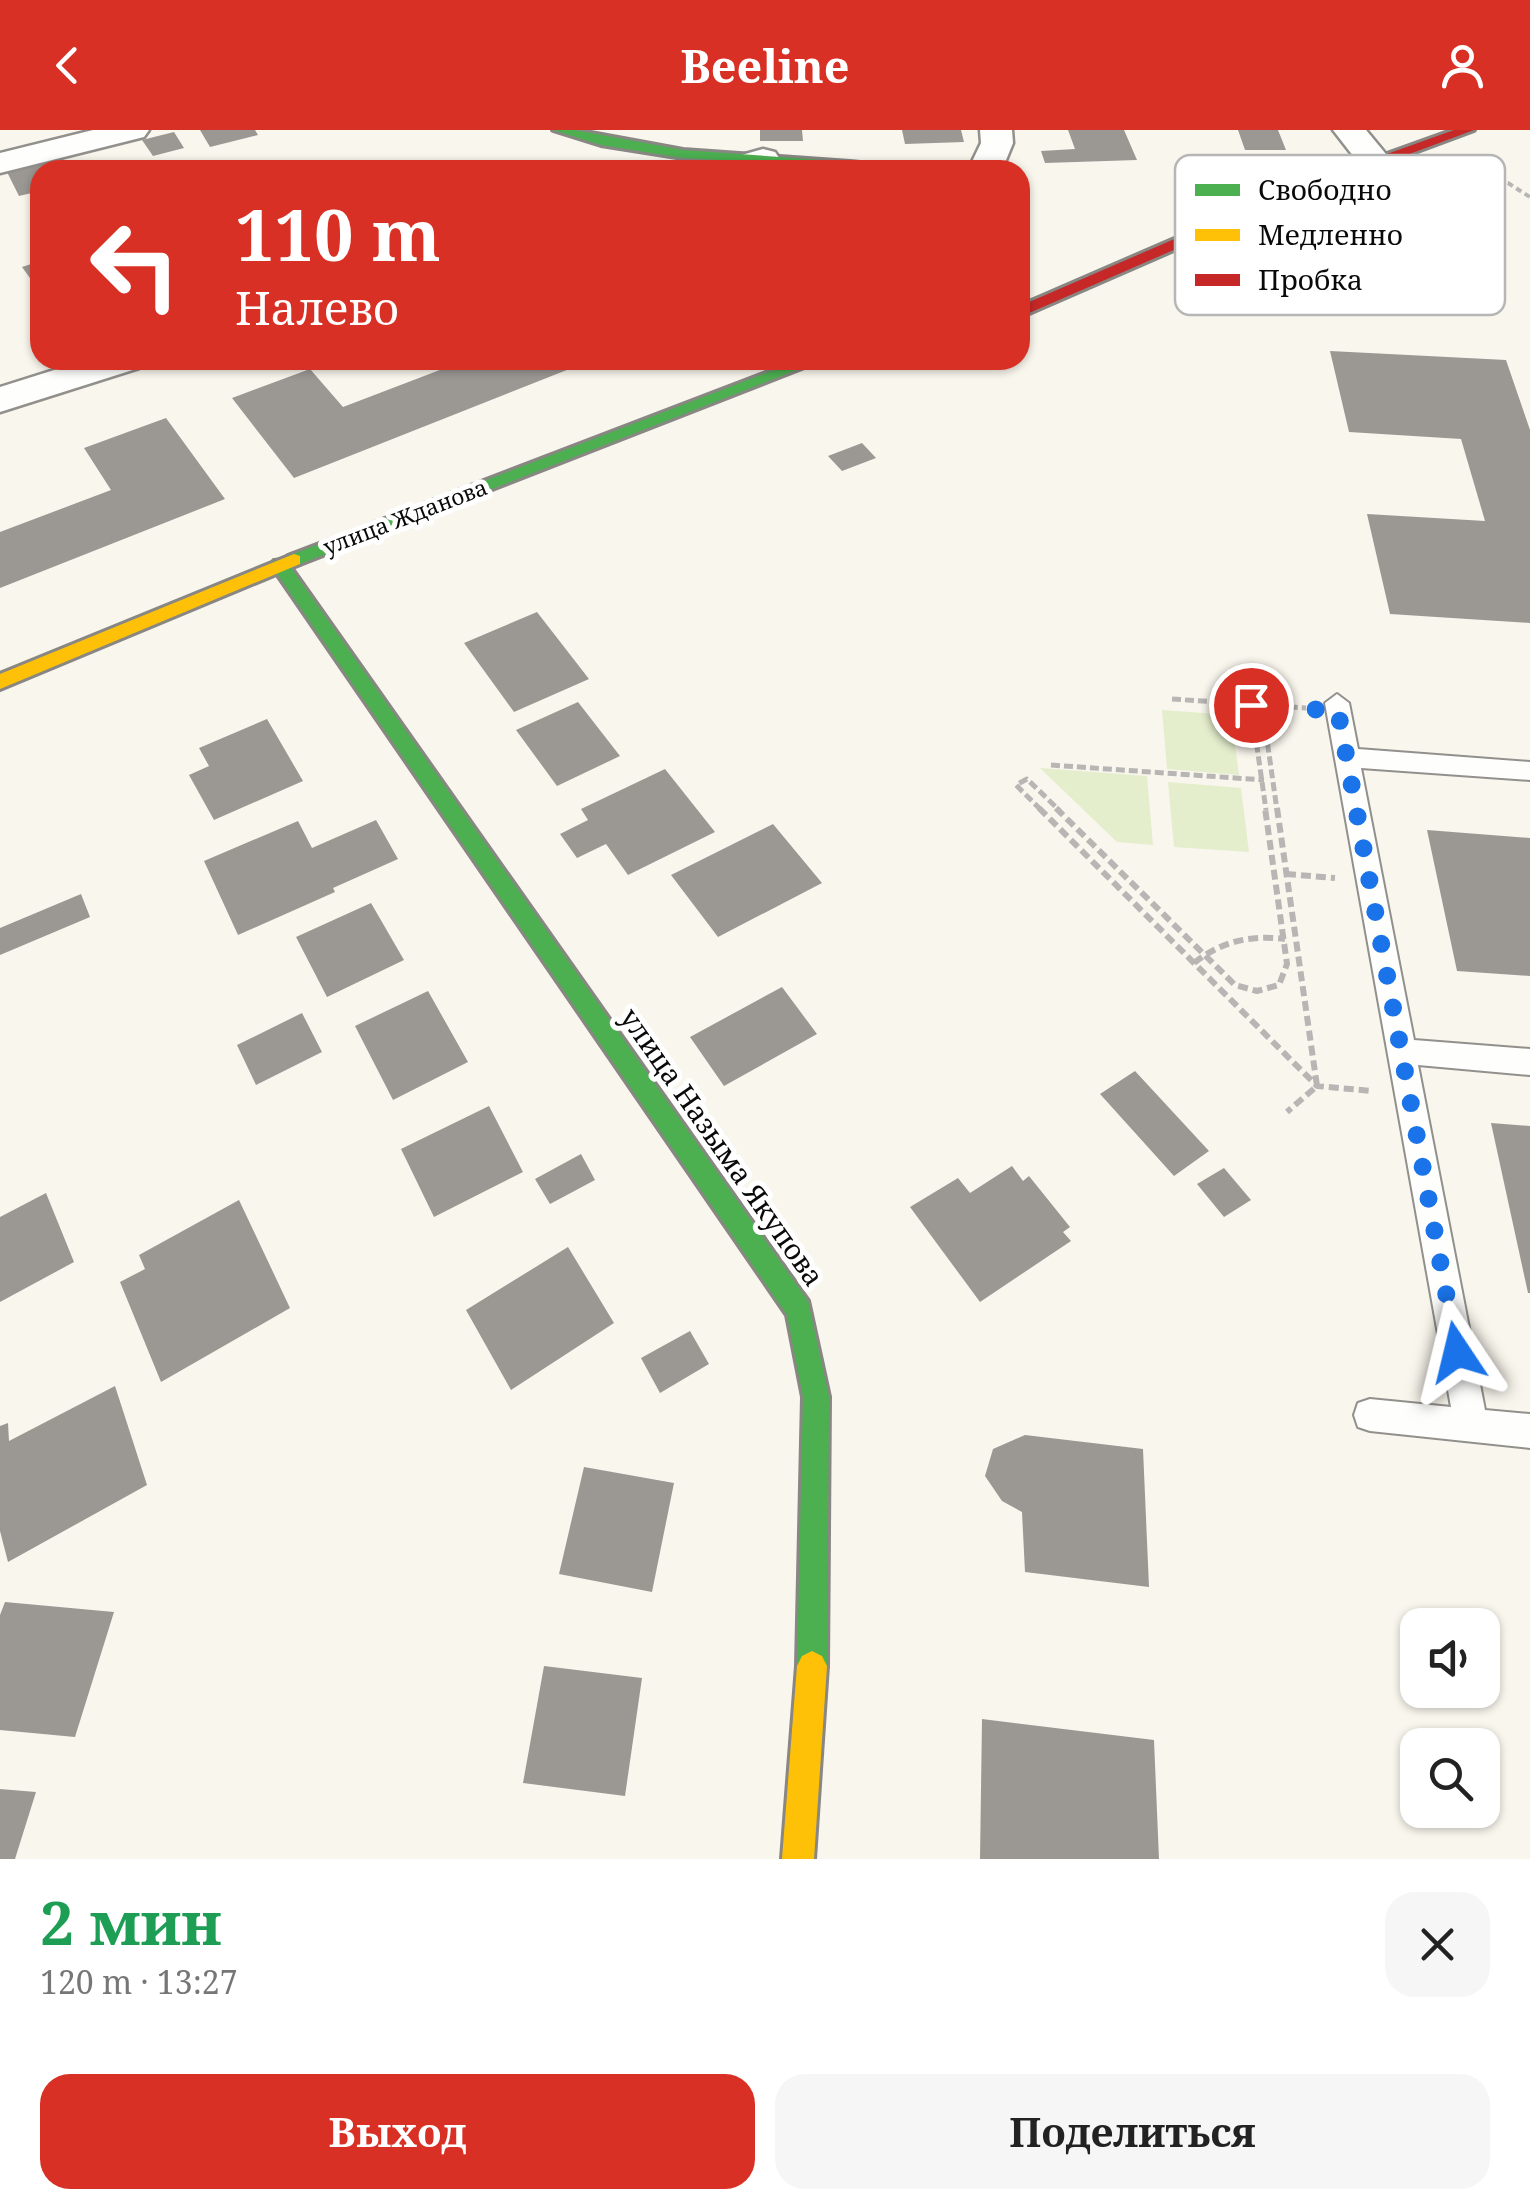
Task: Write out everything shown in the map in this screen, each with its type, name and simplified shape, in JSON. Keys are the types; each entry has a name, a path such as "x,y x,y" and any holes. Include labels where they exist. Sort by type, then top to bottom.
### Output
{"street":[{"path":"0,163 133,130"},
{"path":"560,130 592,142 655,153 774,160"},
{"path":"988,160 996,143 996,130"},
{"path":"1349,130 1370,155"},
{"path":"1383,155 1467,130"},
{"path":"1030,308 1175,244"},
{"path":"0,400 94,370"},
{"name":"улица Жданова","path":"0,682 280,565 788,370"},
{"name":"улица Назыма Якупова","path":"280,565 799,1310 816,1397 812,1660 798,1859"}],"lane":[{"path":"1338,707 1471,1425"},
{"path":"1347,758 1530,771"},
{"path":"1402,1051 1530,1062"},
{"path":"1370,1415 1530,1431"}],"path":[{"path":"1172,699 1338,707"},
{"path":"1251,705 1286,976 1280,986 1268,991 1251,991 1235,985 1026,779 1016,785 1317,1086 1410,1094"},
{"path":"1262,705 1317,1086"},
{"path":"1051,765 1272,781"},
{"path":"1286,874 1370,880"},
{"path":"1194,962 1240,938 1296,941"},
{"path":"1287,1112 1317,1086"}],"green space":[{"path":"1162,710 1231,715 1239,775 1167,769"},
{"path":"1040,768 1147,776 1153,845 1117,842"},
{"path":"1168,782 1241,788 1249,852 1174,847"}],"building":[{"path":"200,130 255,130 258,135 210,147"},
{"path":"760,130 802,130 803,141 760,141"},
{"path":"902,130 961,130 964,142 905,144"},
{"path":"1068,130 1124,130 1137,160 1045,163 1041,151 1075,149"},
{"path":"1238,130 1278,130 1286,150 1245,150"},
{"path":"174,132 184,148 153,156 142,140"},
{"path":"30,165 30,193 19,196 7,172"},
{"path":"1330,351 1506,360 1530,430 1530,623 1390,614 1367,514 1485,521 1461,439 1349,432"},
{"path":"311,370 343,407 440,370 567,370 294,478 232,398"},
{"path":"166,418 225,499 0,588 0,532 111,490 84,448"},
{"path":"862,443 876,458 842,471 828,456"},
{"path":"537,612 589,679 514,712 464,643"},
{"path":"578,702 620,756 557,786 516,730"},
{"path":"267,719 303,781 214,820 189,775 209,766 199,748"},
{"path":"665,769 715,832 628,875 606,844 577,858 560,834 588,820 581,809"},
{"path":"376,820 398,859 238,935 204,861 298,821 312,848"},
{"path":"773,824 822,883 718,937 671,875"},
{"path":"1427,830 1530,838 1530,976 1457,971"},
{"path":"81,894 90,917 0,955 0,928"},
{"path":"371,903 404,960 327,997 296,937"},
{"path":"782,987 817,1034 724,1086 690,1037"},
{"path":"428,991 468,1062 393,1100 355,1026"},
{"path":"302,1013 322,1052 256,1085 237,1045"},
{"path":"1135,1071 1209,1151 1174,1176 1100,1094"},
{"path":"489,1106 523,1172 434,1217 401,1149"},
{"path":"1491,1123 1530,1126 1530,1293 1528,1293"},
{"path":"581,1154 595,1180 550,1204 535,1179"},
{"path":"1012,1166 1023,1181 1029,1176 1070,1227 1063,1232 1071,1241 980,1302 910,1207 958,1178 970,1193"},
{"path":"1224,1168 1251,1200 1224,1217 1197,1184"},
{"path":"46,1193 74,1262 0,1302 0,1217"},
{"path":"239,1200 290,1308 161,1382 120,1282 145,1269 139,1255"},
{"path":"568,1247 614,1323 511,1390 466,1310"},
{"path":"690,1331 709,1364 660,1393 641,1358"},
{"path":"115,1386 147,1485 8,1562 0,1531 0,1426 8,1423 9,1441"},
{"path":"1025,1435 1143,1449 1149,1587 1025,1572 1022,1512 1002,1501 985,1476 993,1449"},
{"path":"584,1467 674,1483 652,1592 559,1574"},
{"path":"5,1602 114,1612 75,1737 0,1730 0,1615"},
{"path":"544,1666 642,1678 625,1796 523,1783"},
{"path":"982,1719 1154,1740 1159,1859 980,1859"},
{"path":"0,1789 36,1792 15,1859 0,1859"}],"traffic: fast":[{"path":"560,130 683,154 766,160"},
{"path":"294,560 788,370"},
{"path":"280,565 799,1310 816,1397 812,1666"}],"traffic: slow":[{"path":"0,682 294,560"},
{"path":"798,1859 812,1666"}],"traffic: jam":[{"path":"1397,155 1467,130"},
{"path":"1030,308 1175,244"}],"route":[{"path":"1251,705 1338,711 1457,1352"}]}
